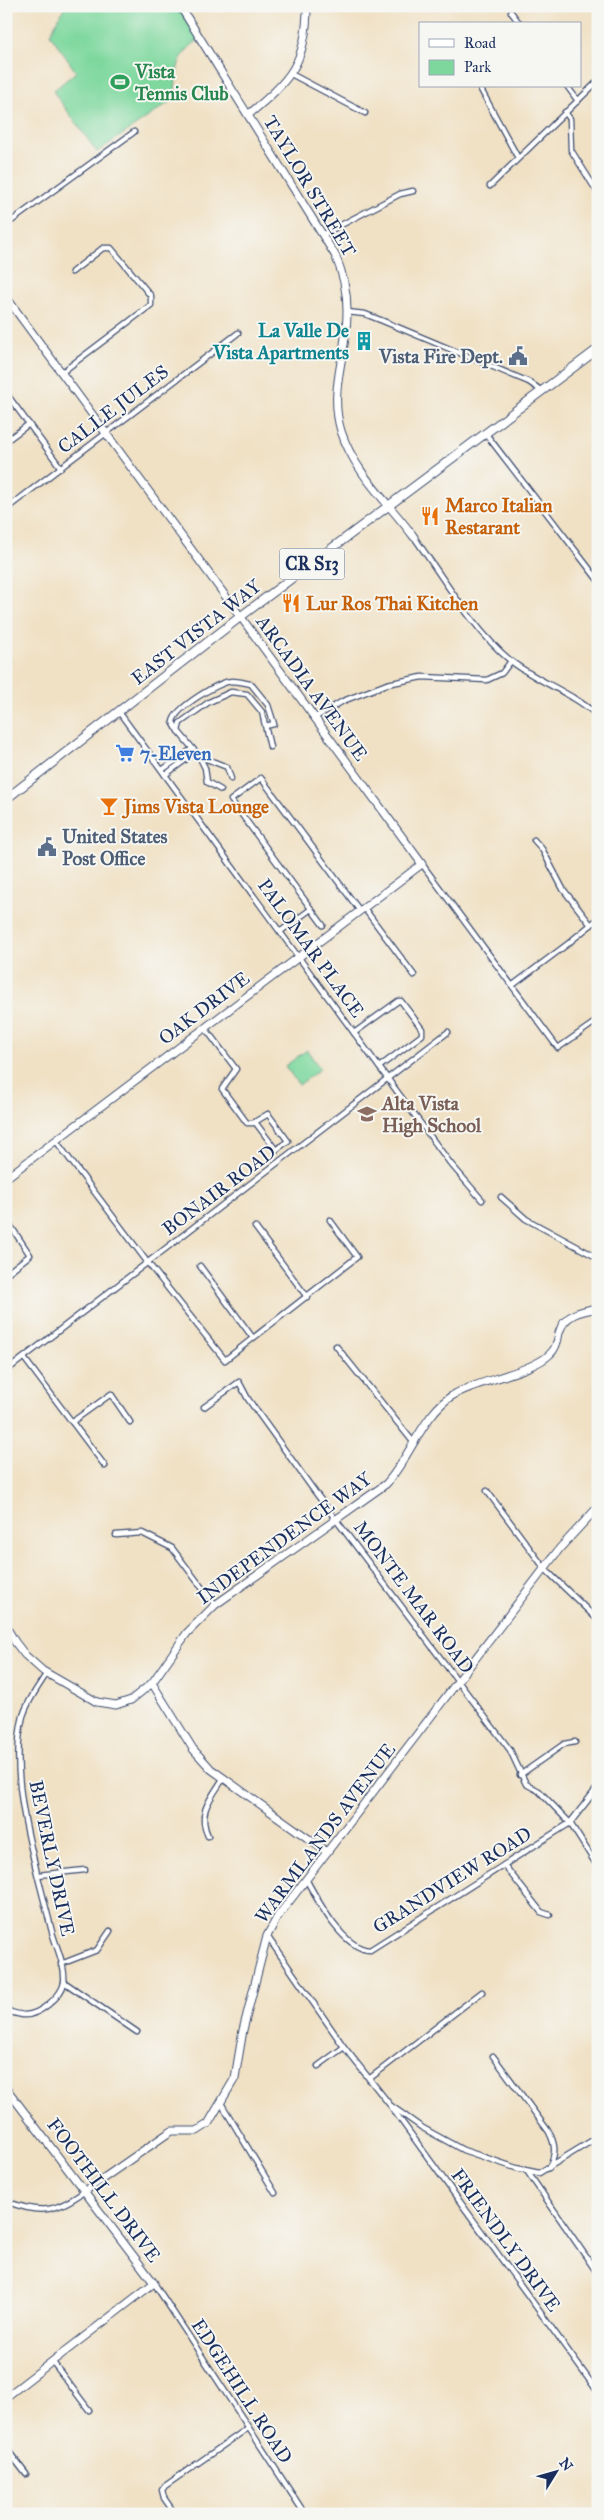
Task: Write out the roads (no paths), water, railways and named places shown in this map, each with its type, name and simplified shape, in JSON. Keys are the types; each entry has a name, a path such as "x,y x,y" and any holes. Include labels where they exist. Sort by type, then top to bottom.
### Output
{"main road":[{"name":"EAST VISTA WAY","path":"6,799 240,617 388,508 598,348"}],"street":[{"name":"TAYLOR STREET","path":"180,6 340,266 348,312 335,396 341,430 353,460 388,508 400,518 414,537"},
{"path":"248,115 291,74 304,45 307,6"},
{"path":"511,12 518,22"},
{"path":"291,74 365,113"},
{"path":"490,186 598,80"},
{"path":"480,88 518,158"},
{"path":"568,88 578,101"},
{"path":"565,112 570,119 571,150 598,192"},
{"path":"6,225 134,132"},
{"path":"322,235 400,194 413,191"},
{"path":"61,373 151,305 152,301 151,296 111,248 103,248 72,272"},
{"name":"ARCADIA AVENUE","path":"6,297 558,1048 598,1020"},
{"path":"348,312 365,314 383,321 529,382 542,390"},
{"name":"CALLE JULES","path":"6,509 238,333"},
{"path":"6,393 61,468"},
{"path":"6,441 29,424"},
{"path":"486,434 598,580"},
{"path":"414,537 496,648 511,661 580,702 598,716"},
{"path":"314,718 343,701 386,684 422,677 487,680 502,673 511,661"},
{"path":"221,790 207,782 204,764 173,722 176,713 202,694 231,681 251,684 258,692 270,708 274,724 266,726"},
{"path":"178,731 183,721 209,702 231,692 250,696 262,712 270,746"},
{"name":"PALOMAR PLACE","path":"119,712 300,956 450,1163 482,1200"},
{"path":"164,772 196,752"},
{"path":"196,752 227,767 231,779"},
{"path":"323,925 231,800 261,778 414,975"},
{"path":"534,840 542,849 563,889 591,925"},
{"name":"OAK DRIVE","path":"7,1178 422,864"},
{"path":"281,931 311,909"},
{"path":"513,985 598,919"},
{"path":"354,1033 398,1001 401,1001 422,1029 422,1035 379,1067"},
{"path":"205,1028 236,1069 222,1089 247,1123 255,1122 268,1114 288,1141 276,1150 255,1122"},
{"name":"BONAIR ROAD","path":"6,1371 448,1032"},
{"path":"56,1141 148,1263 225,1360 357,1257 330,1220"},
{"path":"6,1166 7,1178"},
{"path":"501,1197 526,1219 598,1258"},
{"path":"6,1219 30,1255 6,1274"},
{"path":"255,1227 307,1297"},
{"path":"200,1266 253,1338"},
{"name":"INDEPENDENCE WAY","path":"6,1620 8,1630 25,1655 47,1673 104,1704 116,1705 131,1700 152,1683 187,1633 215,1605 386,1484 399,1470 438,1407 455,1394 538,1362 550,1354 557,1342 560,1330 570,1317 579,1312 598,1308"},
{"path":"336,1346 415,1444"},
{"path":"24,1358 105,1466"},
{"name":"MONTE MAR ROAD","path":"204,1407 239,1382 248,1399 337,1520 510,1750 520,1775 526,1784 539,1792 570,1823 598,1867"},
{"path":"72,1422 111,1394 130,1422"},
{"path":"487,1491 545,1569 598,1620"},
{"name":"WARMLANDS AVENUE","path":"6,2201 48,2210 65,2205 172,2131 197,2130 208,2124 235,2078 243,2030 267,1936 278,1916 545,1569 598,1507"},
{"path":"116,1535 142,1533 172,1548 215,1605"},
{"name":"BEVERLY DRIVE","path":"47,1673 30,1698 23,1716 18,1765 20,1793 64,1982"},
{"path":"152,1683 198,1756 223,1779 327,1852"},
{"path":"520,1775 564,1744 575,1742"},
{"path":"208,1836 203,1824 205,1807 223,1779"},
{"name":"GRANDVIEW ROAD","path":"306,1879 318,1901 347,1939 356,1947 370,1950 570,1823 598,1787"},
{"path":"504,1865 541,1912 550,1915"},
{"path":"38,1876 86,1870"},
{"path":"61,1964 97,1950 110,1931"},
{"path":"267,1936 344,2047 369,2079 390,2105 421,2127 464,2150 527,2171 539,2173 598,2137"},
{"path":"6,2011 26,2015 36,2013 53,2000 64,1982 138,2032"},
{"path":"369,2079 482,1992"},
{"path":"318,2066 344,2047"},
{"path":"493,2056 549,2132 555,2144 555,2154 550,2168"},
{"name":"FOOTHILL DRIVE","path":"6,2088 154,2283 8,2396"},
{"path":"220,2103 276,2193"},
{"name":"FRIENDLY DRIVE","path":"390,2105 598,2392"},
{"path":"527,2171 598,2274"},
{"name":"EDGEHILL ROAD","path":"154,2283 305,2514"},
{"path":"52,2361 89,2410"},
{"path":"6,2387 8,2396"},
{"path":"175,2514 164,2498 162,2490 165,2486 248,2428"},
{"path":"6,2448 26,2474"}],"place":[{"name":"Vista Tennis Club","path":"120,82"},
{"name":"La Valle De Vista Apartments","path":"364,341"},
{"name":"Vista Fire Dept.","path":"518,356"},
{"name":"Marco Italian Restarant","path":"430,516"},
{"name":"Lur Ros Thai Kitchen","path":"291,603"},
{"name":"7-Eleven","path":"125,753"},
{"name":"Jims Vista Lounge","path":"109,806"},
{"name":"United States Post Office","path":"47,847"},
{"name":"Alta Vista High School","path":"367,1114"}]}
